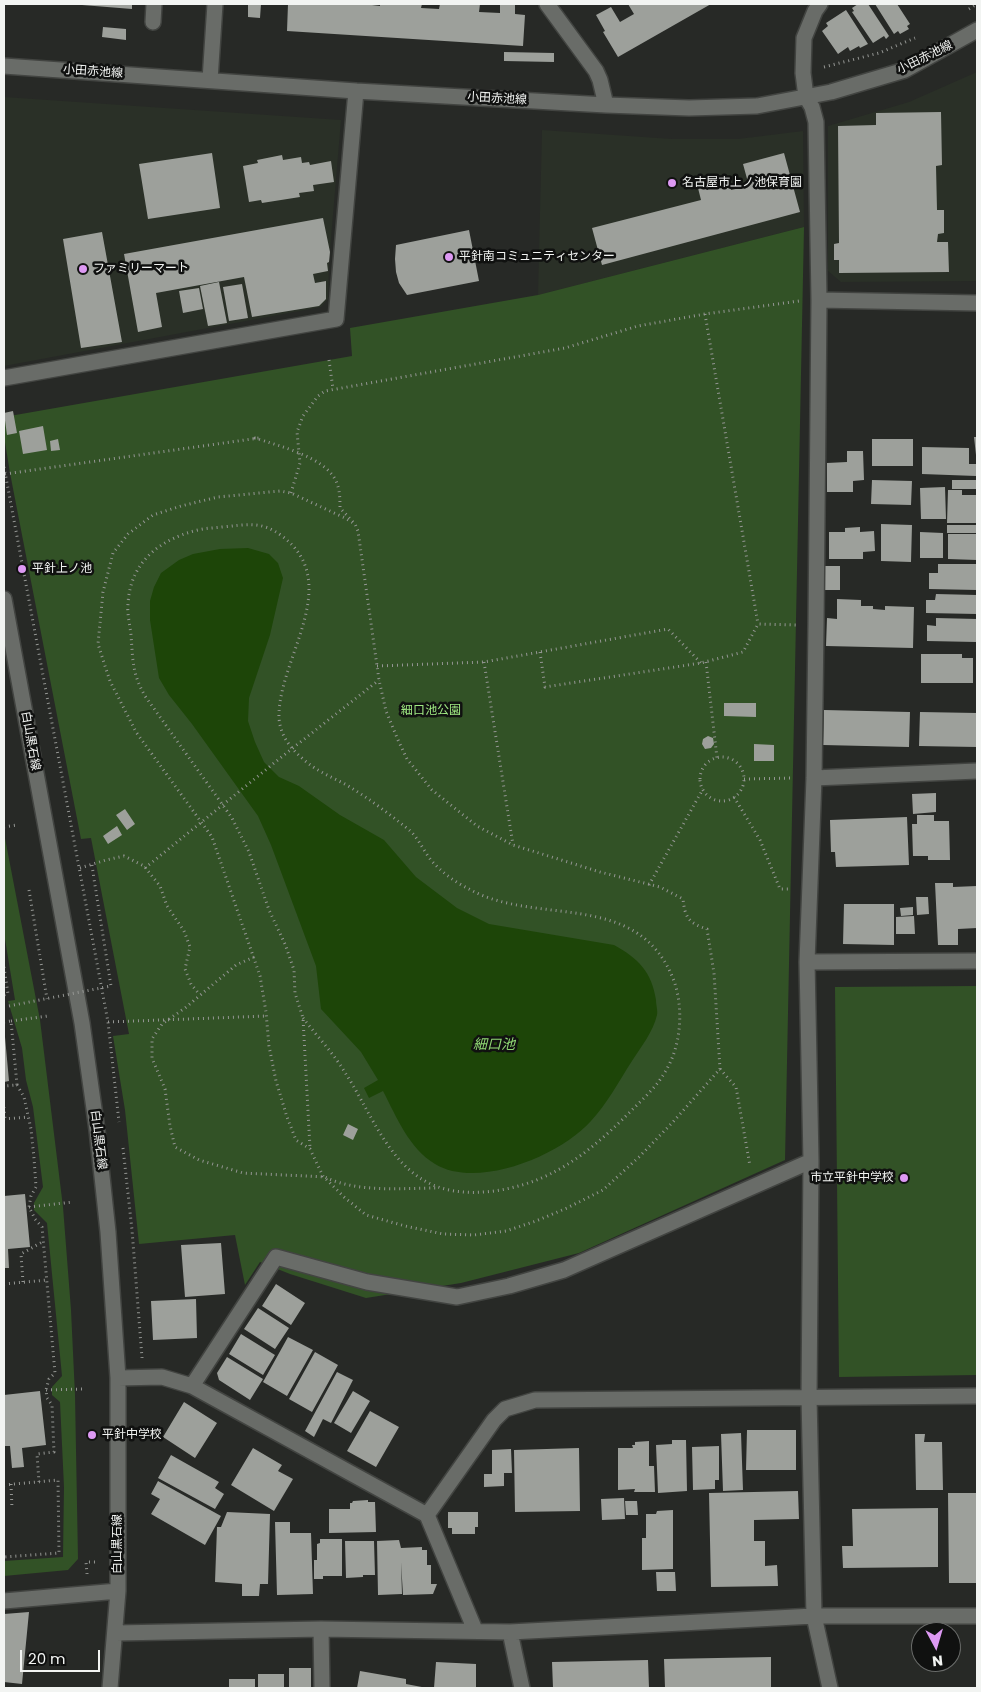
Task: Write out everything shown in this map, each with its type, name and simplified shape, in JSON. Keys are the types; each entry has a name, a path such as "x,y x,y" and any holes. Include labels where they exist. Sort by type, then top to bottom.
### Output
{"street":[{"path":"153,22 154,4"},
{"path":"210,80 215,4"},
{"path":"547,4 596,71 606,105"},
{"path":"820,4 815,11 804,38 803,73 806,97 812,107 816,122 820,300 814,778 807,962 811,1161 809,1398 814,1616 830,1688"},
{"name":"小田赤池線","path":"4,66 356,91 606,105 690,108 757,106 831,92 905,70 977,30"},
{"path":"4,378 336,319 356,91"},
{"path":"820,300 977,303"},
{"name":"白山黒石線","path":"4,599 82,1022 97,1130 108,1232 118,1378 118,1591 110,1688"},
{"path":"814,778 977,771"},
{"path":"807,962 977,961"},
{"path":"192,1386 276,1257 367,1282 457,1297 509,1286 564,1270 811,1161"},
{"path":"118,1378 162,1376 192,1386 427,1515 475,1630"},
{"path":"427,1515 494,1420 505,1409 535,1400 977,1396"},
{"path":"4,1601 118,1591"},
{"path":"116,1633 321,1629 510,1632 814,1616 977,1616"},
{"path":"321,1629 322,1688"},
{"path":"510,1632 522,1688"}],"path":[{"path":"963,12 977,4"},
{"path":"823,68 879,53 917,37"},
{"path":"290,493 298,473 300,453 297,443 297,432 303,416 318,396 325,391 565,348 638,326 705,314 804,300 820,300"},
{"path":"540,652 546,687 704,663 743,652 758,624 705,314"},
{"path":"329,360 333,389"},
{"path":"5,474 259,438 255,438 300,453 322,465 336,480 340,494 340,508 355,524 358,531 379,680 386,711 407,758 432,790 477,826 513,845 600,872 660,887 683,899 685,915 696,926 707,929 714,972 720,1068 736,1087 753,1187"},
{"path":"310,1149 296,1140 287,1117 276,1081 269,1046 267,1016 260,976 212,837 136,732 110,681 98,644 103,592 113,554 128,534 154,515 218,497 280,490 355,524"},
{"path":"302,1018 344,1071 372,1119 398,1157 411,1172 427,1183 451,1191 475,1193 494,1191 551,1174 609,1132 655,1086 666,1072 676,1046 679,1014 676,989 661,954 631,929 590,915 504,902 485,897 470,890 435,865 412,832 346,785 313,768 292,748 283,737 279,711 291,657 308,607 310,590 306,567 289,541 266,526 247,524 201,529 174,537 157,547 139,566 132,583 128,604 132,663 136,678 167,728 223,805 241,834 249,852 269,910 294,970 295,993 302,1018 310,1149 325,1177 344,1197 366,1215 404,1226 444,1234 474,1235 506,1231 536,1221 603,1190 639,1157 720,1068"},
{"path":"758,624 816,625"},
{"path":"378,666 484,662 668,629 704,663 717,758"},
{"path":"484,662 513,845"},
{"path":"145,868 379,680"},
{"path":"717,758 731,759 742,770 744,779 741,790 734,797 724,800 710,798 703,789 700,780 704,766 717,758"},
{"path":"744,779 814,778"},
{"path":"649,884 703,789"},
{"path":"734,797 760,840 780,888 810,891"},
{"path":"4,827 17,825"},
{"path":"80,868 124,856 145,868 160,886 167,906 184,931 190,947 185,969 191,984 200,995"},
{"path":"4,1006 47,1000 111,986 92,865"},
{"path":"29,890 47,1000"},
{"path":"254,957 236,965 162,1024 152,1039 152,1058 165,1090 175,1147 198,1160 243,1172 325,1177 337,1183 386,1189 442,1188"},
{"path":"4,967 8,994 4,995"},
{"path":"4,1022 48,1016"},
{"path":"108,1022 267,1016"},
{"path":"10,1021 17,1085 24,1097 29,1117 36,1187 31,1196 29,1207 35,1219 42,1227 55,1373 49,1380 46,1390 47,1398 52,1405 54,1452 37,1454 39,1482"},
{"path":"4,1086 17,1085"},
{"path":"4,1107 4,1119 29,1117"},
{"path":"29,1207 74,1202"},
{"path":"23,1282 21,1254 44,1241"},
{"path":"4,1284 47,1280"},
{"path":"46,1390 84,1389"},
{"path":"4,1485 58,1480 59,1552 4,1557"},
{"path":"10,1484 12,1509"},
{"path":"87,1578 86,1562 96,1562"}],"shaded area":[{"path":"977,72 977,281 841,282 828,271 828,126 909,102"},
{"path":"4,97 341,120 329,262 328,299 321,307 4,366"},
{"name":"名古屋市上ノ池保育園","path":"542,130 672,139 738,139 803,131 804,227 538,295"}],"green space":[{"name":"細口池公園","path":"804,227 785,1160 579,1253 461,1283 366,1298 290,1274 260,1262 245,1285 235,1235 139,1244 125,1110 113,1036 129,1034 91,838 81,839 10,473 4,436 4,417 352,356 350,328 538,295"},
{"path":"4,833 40,1020 63,1207 75,1395 78,1559 68,1570 4,1576 4,1561 63,1557 64,1487 60,1402 52,1395 52,1387 62,1376 47,1223 34,1210 34,1203 43,1187 33,1107 26,1080 22,1048 8,1001 15,1000 4,933"},
{"name":"市立平針中学校","path":"977,986 977,1375 839,1377 835,987"}],"water":[{"name":"細口池","path":"248,548 269,554 278,563 283,578 270,635 249,698 248,721 264,762 279,777 299,786 340,815 384,840 416,877 457,908 489,924 614,945 637,961 651,981 657,1013 653,1027 608,1100 591,1121 560,1146 518,1165 495,1171 473,1173 453,1171 435,1164 418,1150 404,1132 383,1091 369,1098 364,1088 378,1080 361,1052 321,1009 316,966 271,845 258,816 169,695 159,678 150,620 150,601 161,573 179,560 193,554 220,549"}],"building":[{"path":"132,4 132,9 82,5"},
{"path":"248,4 261,4 260,18 248,17"},
{"path":"288,4 364,4 380,6 380,4 422,4 421,8 439,9 440,4 480,4 479,12 500,13 500,4 515,4 515,14 525,15 523,46 287,31"},
{"path":"628,4 711,4 618,57 603,32 605,31 596,15 611,7 620,22 634,14"},
{"path":"858,4 868,4 889,36 886,39 884,36 873,43 852,12 854,11 852,8"},
{"path":"875,4 897,4 910,24 907,26 909,29 900,34 898,31 894,34"},
{"path":"846,10 868,44 850,51 848,47 838,54 822,31 828,26 826,23"},
{"path":"103,27 126,29 126,40 102,37"},
{"path":"504,52 554,53 554,62 504,61"},
{"path":"941,112 942,165 936,166 937,210 944,210 944,233 938,234 937,242 948,242 949,272 839,273 839,260 834,260 834,244 839,243 838,126 876,125 876,113"},
{"path":"212,153 220,208 148,219 139,164"},
{"path":"784,153 800,212 602,265 592,228 701,200 697,184 727,176 731,190 749,186 743,164"},
{"path":"282,155 283,160 301,157 302,163 309,162 310,165 331,161 334,182 313,185 314,191 299,193 300,197 262,203 261,200 249,202 243,166 258,163 257,160"},
{"path":"323,218 330,252 329,262 327,263 328,271 313,274 315,283 326,281 326,299 319,306 252,317 244,277 156,293 162,327 138,332 124,254"},
{"path":"469,230 479,281 407,295 399,283 396,272 396,245"},
{"path":"102,232 122,342 81,348 63,239"},
{"path":"219,282 227,323 208,326 200,286"},
{"path":"242,284 248,318 229,321 223,287"},
{"path":"199,288 203,309 183,313 179,291"},
{"path":"13,411 17,433 7,435 4,413"},
{"path":"43,426 47,450 23,454 19,431"},
{"path":"974,437 977,437 977,455 976,455"},
{"path":"58,439 60,450 51,451 50,441"},
{"path":"872,439 913,439 913,466 872,466"},
{"path":"922,447 969,448 969,464 976,464 976,476 922,474"},
{"path":"847,451 863,451 864,480 853,481 853,492 827,492 827,463 847,462"},
{"path":"872,480 912,481 911,505 871,504"},
{"path":"952,480 977,480 977,489 952,489"},
{"path":"945,487 946,519 921,519 920,488"},
{"path":"948,490 962,490 962,495 977,495 977,523 947,523"},
{"path":"881,524 912,525 911,562 881,561"},
{"path":"947,525 977,525 977,533 947,533"},
{"path":"860,527 860,532 874,531 875,551 863,552 863,559 829,559 829,532 845,532 845,528"},
{"path":"920,532 943,533 943,558 920,558"},
{"path":"948,534 977,534 977,560 948,559"},
{"path":"938,564 977,564 977,590 929,589 929,573 938,573"},
{"path":"824,566 840,566 840,590 824,590"},
{"path":"936,594 977,595 977,614 926,613 926,600 935,600"},
{"path":"837,599 861,600 861,606 873,606 873,609 885,610 885,606 914,607 913,648 826,646 827,618 837,619"},
{"path":"936,618 977,619 976,642 927,641 927,625 936,626"},
{"path":"921,654 962,654 962,658 973,658 973,683 921,683"},
{"path":"724,703 756,703 756,717 724,716"},
{"path":"824,710 910,712 909,747 823,745"},
{"path":"920,712 977,713 977,747 919,746"},
{"path":"708,736 713,738 714,744 711,748 705,749 702,744 703,739"},
{"path":"754,744 774,745 774,761 754,761"},
{"path":"936,793 936,812 913,814 912,794"},
{"path":"125,809 135,824 127,830 116,815"},
{"path":"917,815 934,815 934,821 949,821 950,860 928,860 928,856 913,856 912,824 917,824"},
{"path":"907,817 909,865 836,867 835,852 831,852 830,820"},
{"path":"117,826 122,835 108,844 103,836"},
{"path":"935,883 953,883 953,887 977,886 977,928 958,929 958,945 938,945"},
{"path":"916,897 928,897 929,914 917,915"},
{"path":"844,904 894,904 894,945 843,944"},
{"path":"913,907 913,915 901,916 900,908"},
{"path":"914,916 915,934 896,934 896,917"},
{"path":"4,1037 9,1081 4,1082"},
{"path":"348,1124 358,1129 353,1140 343,1135"},
{"path":"25,1194 30,1247 8,1249 9,1268 4,1268 4,1196"},
{"path":"221,1243 225,1294 185,1297 181,1245"},
{"path":"276,1284 305,1303 291,1325 262,1306"},
{"path":"196,1299 197,1338 153,1340 151,1301"},
{"path":"258,1308 289,1328 275,1349 244,1329"},
{"path":"241,1334 275,1355 263,1375 229,1354"},
{"path":"288,1337 313,1350 287,1396 263,1382"},
{"path":"315,1352 338,1365 312,1412 289,1399"},
{"path":"227,1357 263,1379 250,1400 219,1380 217,1373"},
{"path":"337,1372 353,1380 331,1423 323,1419 314,1437 305,1431"},
{"path":"40,1391 46,1445 22,1448 24,1467 12,1468 10,1446 4,1446 4,1395"},
{"path":"353,1391 370,1401 351,1433 334,1423"},
{"path":"184,1402 217,1423 195,1458 163,1437"},
{"path":"370,1411 399,1427 376,1467 347,1451"},
{"path":"747,1430 796,1430 796,1470 746,1470"},
{"path":"741,1433 743,1490 723,1491 721,1434"},
{"path":"915,1434 925,1434 924,1442 942,1442 943,1490 916,1490"},
{"path":"672,1440 686,1440 687,1491 658,1493 656,1445 672,1444"},
{"path":"649,1441 649,1466 654,1466 655,1492 634,1492 635,1489 618,1490 618,1448 633,1448 632,1445 635,1445 635,1442"},
{"path":"719,1446 719,1480 715,1480 715,1489 693,1490 692,1447"},
{"path":"253,1448 282,1465 278,1471 293,1479 274,1511 231,1485"},
{"path":"579,1448 580,1511 515,1512 514,1450"},
{"path":"511,1449 512,1473 504,1473 504,1486 484,1487 484,1474 492,1474 492,1450"},
{"path":"171,1455 219,1482 215,1488 224,1494 215,1509 158,1478"},
{"path":"158,1481 221,1516 205,1545 151,1514 160,1499 151,1494"},
{"path":"798,1491 799,1519 754,1520 754,1541 765,1541 765,1566 777,1565 778,1586 711,1587 709,1493"},
{"path":"948,1493 977,1493 977,1583 949,1583"},
{"path":"624,1498 625,1519 602,1520 601,1499"},
{"path":"368,1500 368,1502 375,1502 376,1532 329,1533 329,1509 350,1509 350,1503 353,1501"},
{"path":"625,1501 637,1501 638,1515 626,1515"},
{"path":"938,1508 938,1567 843,1568 842,1546 853,1546 852,1509"},
{"path":"673,1510 673,1569 642,1570 642,1538 646,1538 646,1514"},
{"path":"227,1512 270,1514 268,1584 260,1584 259,1596 242,1596 242,1584 215,1582 217,1527 221,1527"},
{"path":"448,1512 478,1512 478,1527 475,1527 475,1534 452,1534 452,1528 448,1528"},
{"path":"275,1522 290,1522 290,1533 311,1533 313,1594 277,1595"},
{"path":"320,1539 342,1539 342,1576 323,1576 323,1579 314,1579 314,1560 317,1560 317,1544 320,1543"},
{"path":"399,1540 401,1548 422,1547 422,1550 427,1550 427,1565 431,1565 431,1584 437,1584 433,1594 403,1595 401,1562 402,1594 378,1595 377,1541"},
{"path":"345,1541 374,1541 375,1575 346,1578"},
{"path":"656,1572 675,1572 676,1591 657,1591"},
{"path":"29,1612 22,1684 4,1682 4,1614"},
{"path":"771,1657 771,1688 665,1688 664,1659"},
{"path":"648,1660 649,1688 553,1688 552,1662"},
{"path":"436,1662 476,1664 476,1688 434,1688"},
{"path":"289,1668 311,1668 311,1688 289,1688"},
{"path":"360,1671 406,1679 406,1684 427,1688 357,1688"},
{"path":"258,1674 284,1674 284,1688 258,1688"},
{"path":"229,1679 255,1679 255,1688 229,1688"}],"place":[{"name":"名古屋市上ノ池保育園","path":"672,183"},
{"name":"平針南コミュニティセンター","path":"449,257"},
{"name":"ファミリーマート","path":"83,269"},
{"name":"平針上ノ池","path":"22,569"},
{"name":"市立平針中学校","path":"904,1178"},
{"name":"平針中学校","path":"92,1435"}]}
